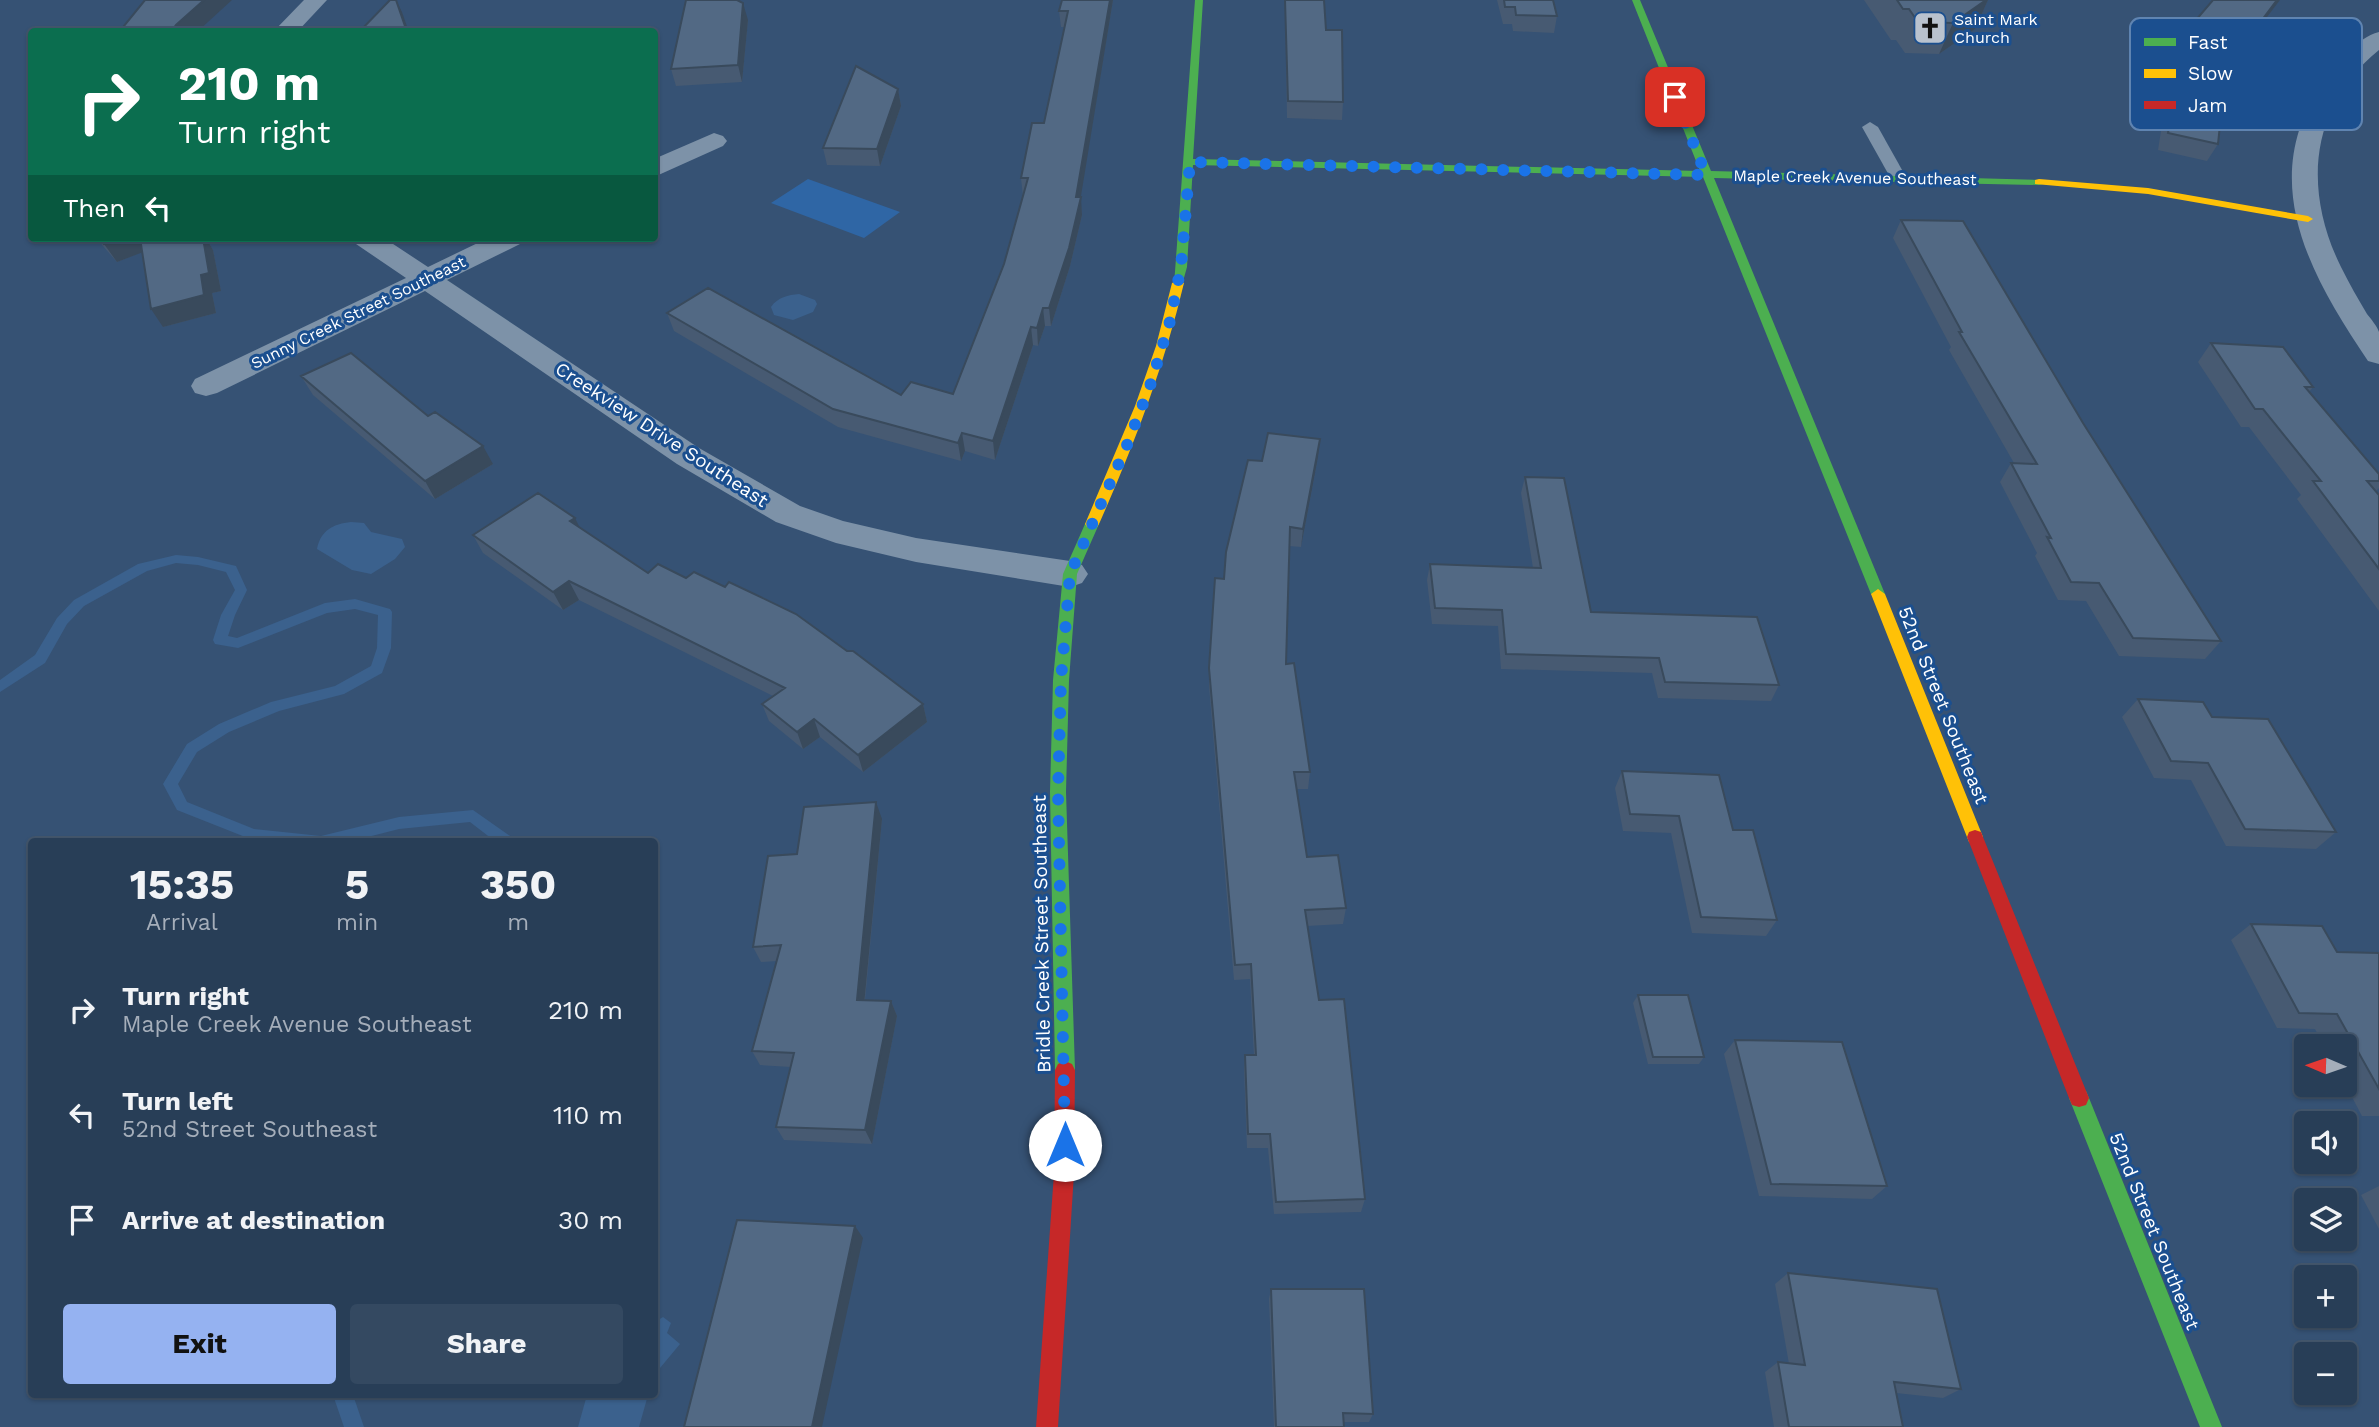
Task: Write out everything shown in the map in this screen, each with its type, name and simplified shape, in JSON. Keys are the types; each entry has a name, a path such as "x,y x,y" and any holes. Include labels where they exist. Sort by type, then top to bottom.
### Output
{"street":[{"path":"288,28 316,0"},
{"name":"Bridle Creek Street Southeast","path":"1047,1427 1064,1173 1065,1061 1058,792 1061,680 1070,574 1123,454 1151,383 1170,321 1181,267 1199,0"},
{"name":"52nd Street Southeast","path":"1636,0 1789,372 2211,1427"},
{"path":"2362,52 2379,38"},
{"path":"2311,130 2303,171 2308,219 2340,292 2379,355"},
{"path":"658,167 714,141"},
{"name":"Maple Creek Avenue Southeast","path":"1190,162 2056,182 2148,191 2308,219"},
{"name":"Creekview Drive Southeast","path":"372,242 688,456 788,514 836,531 916,550 1070,574"},
{"name":"Sunny Creek Street Southeast","path":"206,386 502,242"}],"lane":[{"path":"1870,127 1898,177"}],"shaded area":[{"path":"808,179 900,212 864,238 771,203"},
{"path":"799,294 815,300 817,304 813,312 793,320 774,315 771,307 777,301"},
{"path":"351,522 364,523 371,532 402,539 405,547 395,559 371,574 352,570 317,549 321,537 329,529"},
{"path":"663,1317 671,1323 667,1333 680,1344 658,1370 658,1320"},
{"path":"586,1398 647,1398 639,1427 578,1427"}],"building":[{"path":"145,0 204,0 174,28 122,28"},
{"path":"390,0 396,0 406,28 363,28"},
{"path":"686,0 737,0 743,3 738,65 671,69"},
{"path":"1062,0 1110,0 1076,197 1081,197 1069,248 1049,308 1043,308 1037,328 1031,327 993,441 962,433 958,443 833,409 667,313 708,288 901,395 911,382 953,394 1004,264 1028,178 1021,178 1032,123 1044,123 1068,11 1059,11"},
{"path":"1285,0 1324,0 1326,30 1342,30 1343,102 1288,101"},
{"path":"1504,0 1553,0 1557,16 1516,15 1515,7 1505,7"},
{"path":"1897,0 1986,0 1953,23 1918,22 1909,9 1903,9"},
{"path":"2213,0 2277,0 2264,18 2198,18"},
{"path":"856,66 898,89 877,149 823,148"},
{"path":"2168,130 2219,130 2218,144 2168,133"},
{"path":"1901,220 1963,221 2083,423 2221,641 2133,638 2099,583 2071,582 2011,463 2037,464 1959,332 1962,332"},
{"path":"141,242 204,242 209,273 201,275 204,295 151,309"},
{"path":"2211,343 2283,347 2313,387 2305,387 2379,474 2379,481 2367,481 2379,495 2379,569 2313,481 2321,481 2263,409 2255,409"},
{"path":"351,353 428,416 435,412 483,446 425,481 301,376"},
{"path":"1268,433 1320,439 1303,529 1290,527 1286,664 1294,663 1310,772 1294,772 1307,857 1338,855 1346,908 1305,910 1319,1000 1344,999 1365,1199 1276,1202 1270,1134 1248,1134 1245,1055 1256,1055 1251,964 1235,965 1209,668 1215,578 1224,579 1226,552 1248,460 1262,461"},
{"path":"1525,477 1564,478 1591,612 1757,617 1779,685 1665,682 1659,658 1506,654 1502,610 1435,608 1430,564 1541,568"},
{"path":"538,493 575,518 570,521 648,573 658,564 686,578 694,572 725,587 729,582 796,614 847,651 853,651 923,704 858,755 814,719 797,732 762,704 785,688 569,581 553,592 473,535"},
{"path":"2138,699 2203,702 2212,717 2268,719 2336,832 2245,829 2208,763 2171,761"},
{"path":"1622,771 1719,775 1733,830 1753,830 1777,920 1701,917 1679,816 1630,814"},
{"path":"876,802 857,1000 891,1001 865,1130 776,1127 794,1053 752,1051 781,945 753,947 768,856 797,854 804,807"},
{"path":"2251,924 2322,926 2337,952 2379,953 2379,1089 2357,1050 2357,1034 2348,1034 2337,1014 2299,1013"},
{"path":"1638,995 1688,995 1704,1057 1653,1057"},
{"path":"1735,1040 1842,1042 1887,1186 1771,1184"},
{"path":"737,1220 855,1226 812,1427 684,1427"},
{"path":"1788,1273 1937,1289 1961,1389 1894,1382 1903,1427 1789,1427 1778,1362 1805,1365"},
{"path":"1271,1289 1364,1289 1373,1414 1343,1413 1344,1427 1276,1427"}],"waterway":[{"path":"0,687 40,659 62,621 79,603 143,567 176,559 231,569 241,590 228,615 220,640 238,643 325,608 355,604 385,612 384,648 377,669 339,690 276,706 224,728 192,748 170,784 182,806 253,835 282,838"},
{"path":"337,838 399,823 473,816 503,838"},
{"path":"344,1398 354,1427"}],"traffic: fast":[{"path":"1178,283 1199,0"},
{"path":"1636,0 1878,594"},
{"path":"1190,162 2039,182"},
{"path":"1065,1070 1058,792 1061,680 1070,574 1092,524"},
{"path":"2079,1098 2211,1427"}],"traffic: slow":[{"path":"2039,182 2148,191 2308,219"},
{"path":"1092,524 1141,406 1162,346 1178,283"},
{"path":"1878,594 1975,837"}],"traffic: jam":[{"path":"1975,837 2079,1098"},
{"path":"1047,1427 1064,1173 1065,1070"}],"place":[{"name":"Saint Mark Church","path":"1930,28"}],"route":[{"path":"1065,1145 1058,792 1061,680 1070,574 1127,445 1151,383 1170,321 1181,267 1190,162 1706,175 1675,97"}]}
